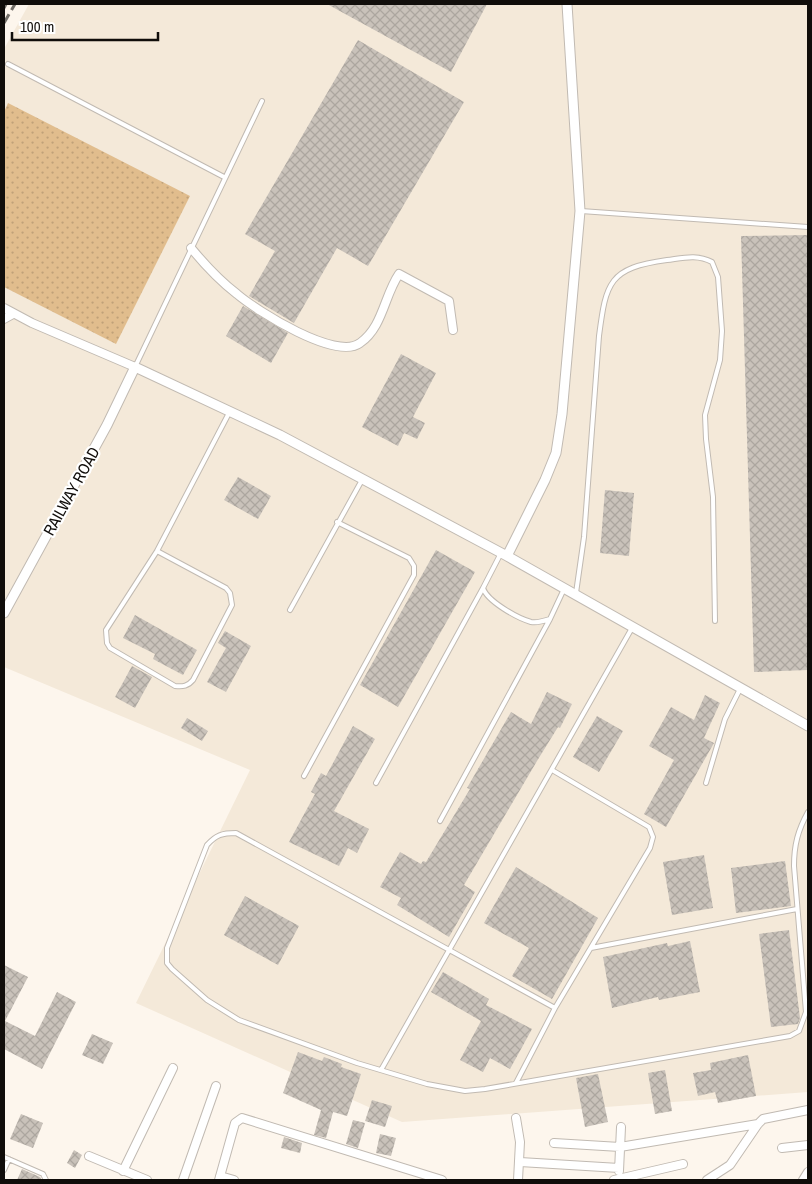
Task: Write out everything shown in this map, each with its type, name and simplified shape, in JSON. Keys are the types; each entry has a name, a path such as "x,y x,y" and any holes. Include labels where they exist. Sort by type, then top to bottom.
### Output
{"street":[{"path":"504,554 545,480 556,452 562,414 580,211 566,4"},
{"path":"190,248 238,295 300,334 330,346 350,348 360,343 377,325 399,274 449,301 453,330"},
{"path":"4,308 13,314 189,390 229,412 280,435 504,554 575,596 808,726"},
{"path":"4,319 13,314"},
{"name":"RAILWAY ROAD","path":"4,613 107,425 134,367"},
{"path":"123,1171 173,1068"},
{"path":"183,1180 216,1086"},
{"path":"707,1180 730,1164 758,1124 764,1119 808,1110"},
{"path":"234,1180 219,1178 235,1123 242,1118 442,1180"},
{"path":"516,1118 520,1142 518,1180"},
{"path":"554,1143 620,1147 758,1124"},
{"path":"621,1127 617,1180 683,1164"},
{"path":"782,1148 808,1145"},
{"path":"89,1156 147,1180"},
{"path":"520,1162 619,1168"},
{"path":"803,1180 808,1172"}],"lane":[{"path":"8,64 224,177"},
{"path":"134,367 262,101"},
{"path":"580,211 808,227"},
{"path":"575,596 585,528 603,305 612,282 623,270 656,262 702,257 712,262 718,277 722,331 720,360 705,415 713,497 715,621"},
{"path":"157,551 226,588 232,599 232,605 193,680 189,685 182,687 175,686 110,648 105,636 106,630 157,551 229,412"},
{"path":"290,610 337,522 362,480"},
{"path":"304,776 414,575 414,566 409,558 337,522"},
{"path":"376,782 504,554"},
{"path":"484,588 488,598 526,620 532,622 550,619"},
{"path":"440,821 550,619 564,589"},
{"path":"381,1070 632,628"},
{"path":"706,783 725,719 740,688"},
{"path":"516,1083 555,1008 650,848 653,837 648,827 552,770"},
{"path":"555,1008 236,833 224,833 216,836 207,845 167,948 167,963 172,969 207,1000 239,1020 272,1034 436,1087 465,1091 790,1036 799,1030 806,1012 797,909 794,846 800,827 808,812"},
{"path":"591,948 797,909"},
{"path":"4,1157 43,1174 46,1180"},
{"path":"4,1170 9,1159"}],"shaded area":[{"path":"29,4 808,4 808,1092 402,1122 136,1003 250,770 4,667 4,49"},
{"path":"8,103 190,196 116,344 4,287 4,112"}],"building":[{"path":"327,4 487,4 451,72"},
{"path":"358,40 464,102 368,266 337,248 294,323 249,296 275,251 245,234"},
{"path":"808,235 808,670 754,672 741,236"},
{"path":"243,306 288,333 271,363 226,336"},
{"path":"401,354 436,373 413,417 425,423 417,439 404,433 398,446 362,427"},
{"path":"238,477 271,496 258,519 224,500"},
{"path":"605,490 634,493 629,556 600,553"},
{"path":"436,550 475,572 398,707 360,685"},
{"path":"135,615 197,650 183,675 153,659 155,654 123,638"},
{"path":"225,631 251,646 226,692 207,682 226,648 218,643"},
{"path":"132,666 152,677 135,708 115,697"},
{"path":"547,692 572,704 560,728 558,727 537,761 464,885 475,892 449,937 397,905 401,898 380,887 400,852 421,864 423,861 426,862 470,789 467,788 511,712 531,724"},
{"path":"705,695 720,703 704,738 714,743 666,827 644,814 674,760 649,746 671,707 694,720"},
{"path":"597,716 623,731 599,772 573,757"},
{"path":"187,718 208,731 202,741 181,728"},
{"path":"353,726 375,739 334,811 369,829 357,853 348,848 339,866 289,842 315,794 311,792 321,773 326,776"},
{"path":"704,855 713,908 672,915 663,862"},
{"path":"785,861 791,906 736,913 731,868"},
{"path":"516,867 598,918 552,999 512,976 529,948 484,923"},
{"path":"245,896 299,926 278,965 224,935"},
{"path":"789,930 800,1018 798,1024 771,1027 759,934"},
{"path":"690,941 700,992 659,1000 658,997 612,1008 603,957 667,943 668,946"},
{"path":"4,965 28,977 5,1021 35,1036 57,992 76,1002 42,1069 4,1049"},
{"path":"443,972 489,999 486,1005 532,1029 510,1069 490,1058 483,1072 460,1060 481,1021 431,992"},
{"path":"92,1034 113,1043 103,1064 82,1055"},
{"path":"298,1052 322,1061 324,1057 342,1064 341,1067 361,1074 347,1116 333,1112 326,1138 314,1135 321,1110 283,1093"},
{"path":"748,1055 756,1096 718,1103 715,1092 698,1096 693,1073 711,1070 710,1063"},
{"path":"665,1070 672,1111 655,1114 648,1073"},
{"path":"598,1074 608,1122 585,1127 576,1078"},
{"path":"372,1100 392,1106 385,1127 365,1121"},
{"path":"21,1114 43,1123 33,1148 10,1139"},
{"path":"353,1120 365,1123 358,1148 346,1144"},
{"path":"380,1134 396,1138 391,1156 376,1153"},
{"path":"284,1137 302,1143 300,1153 281,1148"},
{"path":"74,1150 82,1155 75,1168 67,1163"},
{"path":"22,1169 40,1177 42,1180 17,1180"}],"railway":[{"path":"4,8 6,4"},
{"path":"4,23 15,4"}]}
